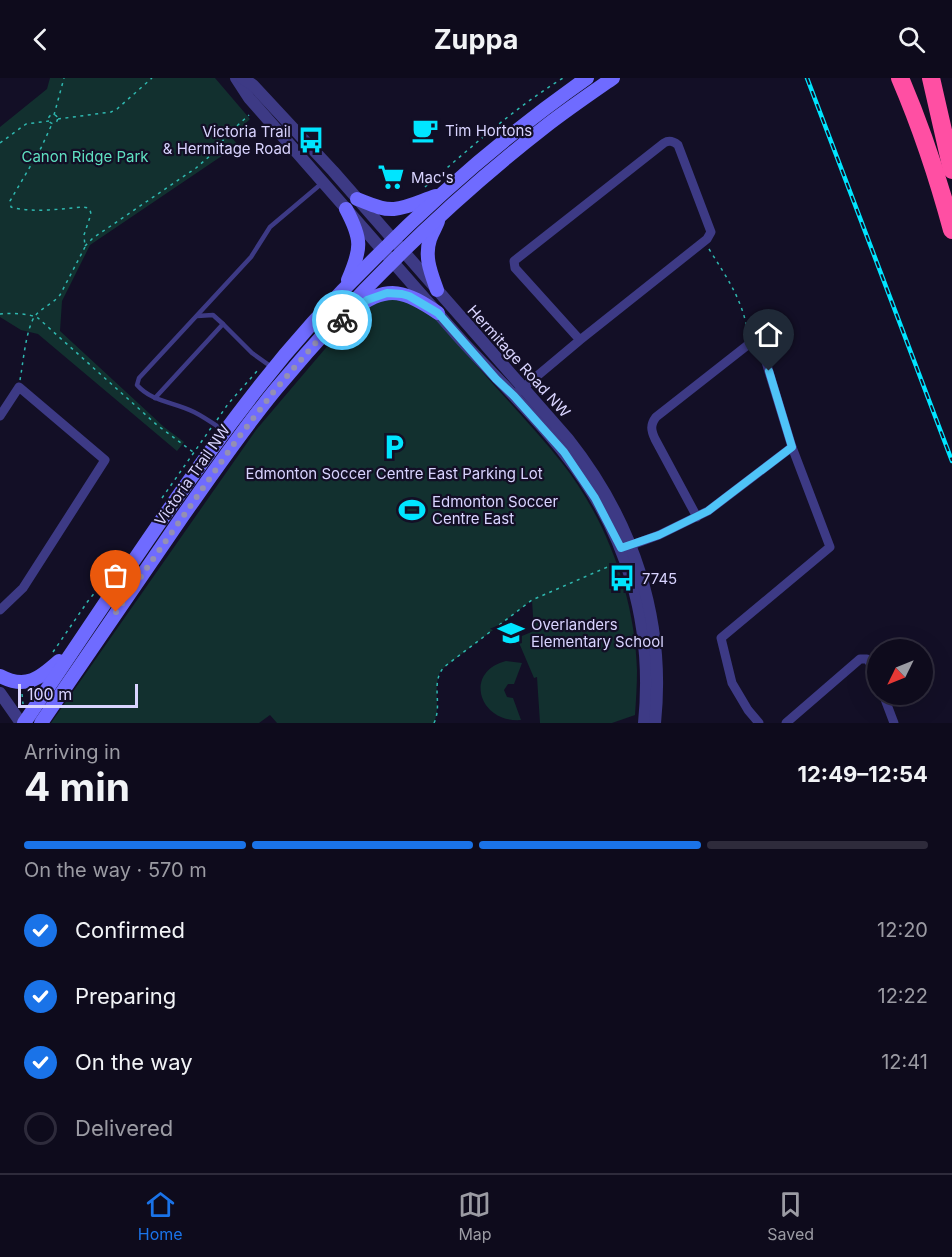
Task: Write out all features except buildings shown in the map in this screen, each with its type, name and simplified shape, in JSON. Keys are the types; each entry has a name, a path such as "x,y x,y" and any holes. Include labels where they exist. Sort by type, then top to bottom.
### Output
{"highway":[{"path":"900,78 938,179 952,230"},
{"path":"931,78 952,170"}],"main road":[{"name":"Victoria Trail NW","path":"22,723 225,431 274,368 345,288 441,195 516,131 587,78"},
{"name":"Victoria Trail NW","path":"41,723 236,441 275,390 319,339 392,261 442,214 548,124 613,78"},
{"path":"357,199 392,209 441,195"},
{"path":"345,288 357,260 359,247 354,225 346,208"},
{"path":"437,290 428,262 428,247 442,214"},
{"path":"319,339 367,300 380,294 394,293 409,296 438,313"},
{"path":"225,431 236,441"},
{"path":"0,676 15,682 35,680 47,673 74,648"}],"street":[{"name":"Hermitage Road NW","path":"236,78 249,98 496,379 519,392"},
{"name":"Hermitage Road NW","path":"242,78 253,85 286,119 437,290 564,452 638,564 653,629 657,690 655,723"},
{"path":"519,392 580,340 707,239 711,232 678,145 672,141 668,141 514,261 515,268 580,340"},
{"path":"697,517 655,439 651,423 749,344 754,344 763,352 792,447 830,547 721,638 732,683 748,710 759,723"},
{"path":"0,416 19,387 105,460 23,588 0,610"},
{"path":"626,547 659,535 708,511 792,447"},
{"name":"Hermitage Road NW","path":"626,547 643,636 646,676 644,723"},
{"path":"786,723 860,659 867,659"},
{"path":"0,693 22,723"},
{"path":"887,705 894,723"}],"lane":[{"path":"225,431 193,411 143,392 137,385 140,378 251,257 270,227 323,182"},
{"path":"197,316 213,315 252,353 274,368"},
{"path":"155,398 223,324"}],"path":[{"path":"0,143 22,126 49,120 49,117 54,115 64,78"},
{"path":"85,247 84,235 91,214 88,208 20,209 11,207 13,196 52,124 58,119 103,114 117,109 152,78"},
{"path":"439,176 539,93 563,78"},
{"path":"19,387 29,332 35,316 46,306 55,302 85,247 93,238 196,168 249,114"},
{"path":"54,115 58,119"},
{"path":"49,120 52,124"},
{"path":"704,241 734,288 749,344"},
{"path":"0,314 35,316 157,425 194,452"},
{"path":"434,723 438,711 436,681 444,667 532,600 612,565"}],"green space":[{"name":"Canon Ridge Park","path":"50,78 215,78 250,119 231,137 238,145 90,245 62,301 60,331 164,427 184,442 177,451 38,334 21,330 0,317 0,127 47,89"},
{"path":"388,298 404,298 427,311 552,451 578,485 605,534 616,560 631,615 637,670 635,715 612,723 540,723 537,677 534,678 517,638 534,631 532,600 441,670 437,683 437,710 434,723 277,723 270,715 259,723 51,723 256,430 358,310"},
{"path":"506,661 522,663 514,684 508,684 504,690 507,697 513,698 521,720 507,719 495,714 486,706 482,696 481,685 484,675 493,667"}],"railway":[{"path":"807,78 952,461"}],"way so far":[{"path":"116,612 236,441 275,390 319,339 342,320"}],"place":[{"name":"Tim Hortons","path":"425,130"},
{"name":"Victoria Trail & Hermitage Road","path":"311,140"},
{"name":"Mac's","path":"391,177"},
{"name":"Edmonton Soccer Centre East Parking Lot","path":"394,447"},
{"name":"Edmonton Soccer Centre East","path":"412,510"},
{"name":"7745","path":"622,578"},
{"name":"Overlanders Elementary School","path":"511,633"}],"route":[{"path":"342,320 367,300 387,293 409,296 438,313 564,452 595,498 621,548 659,535 708,511 792,447 769,371"}]}
